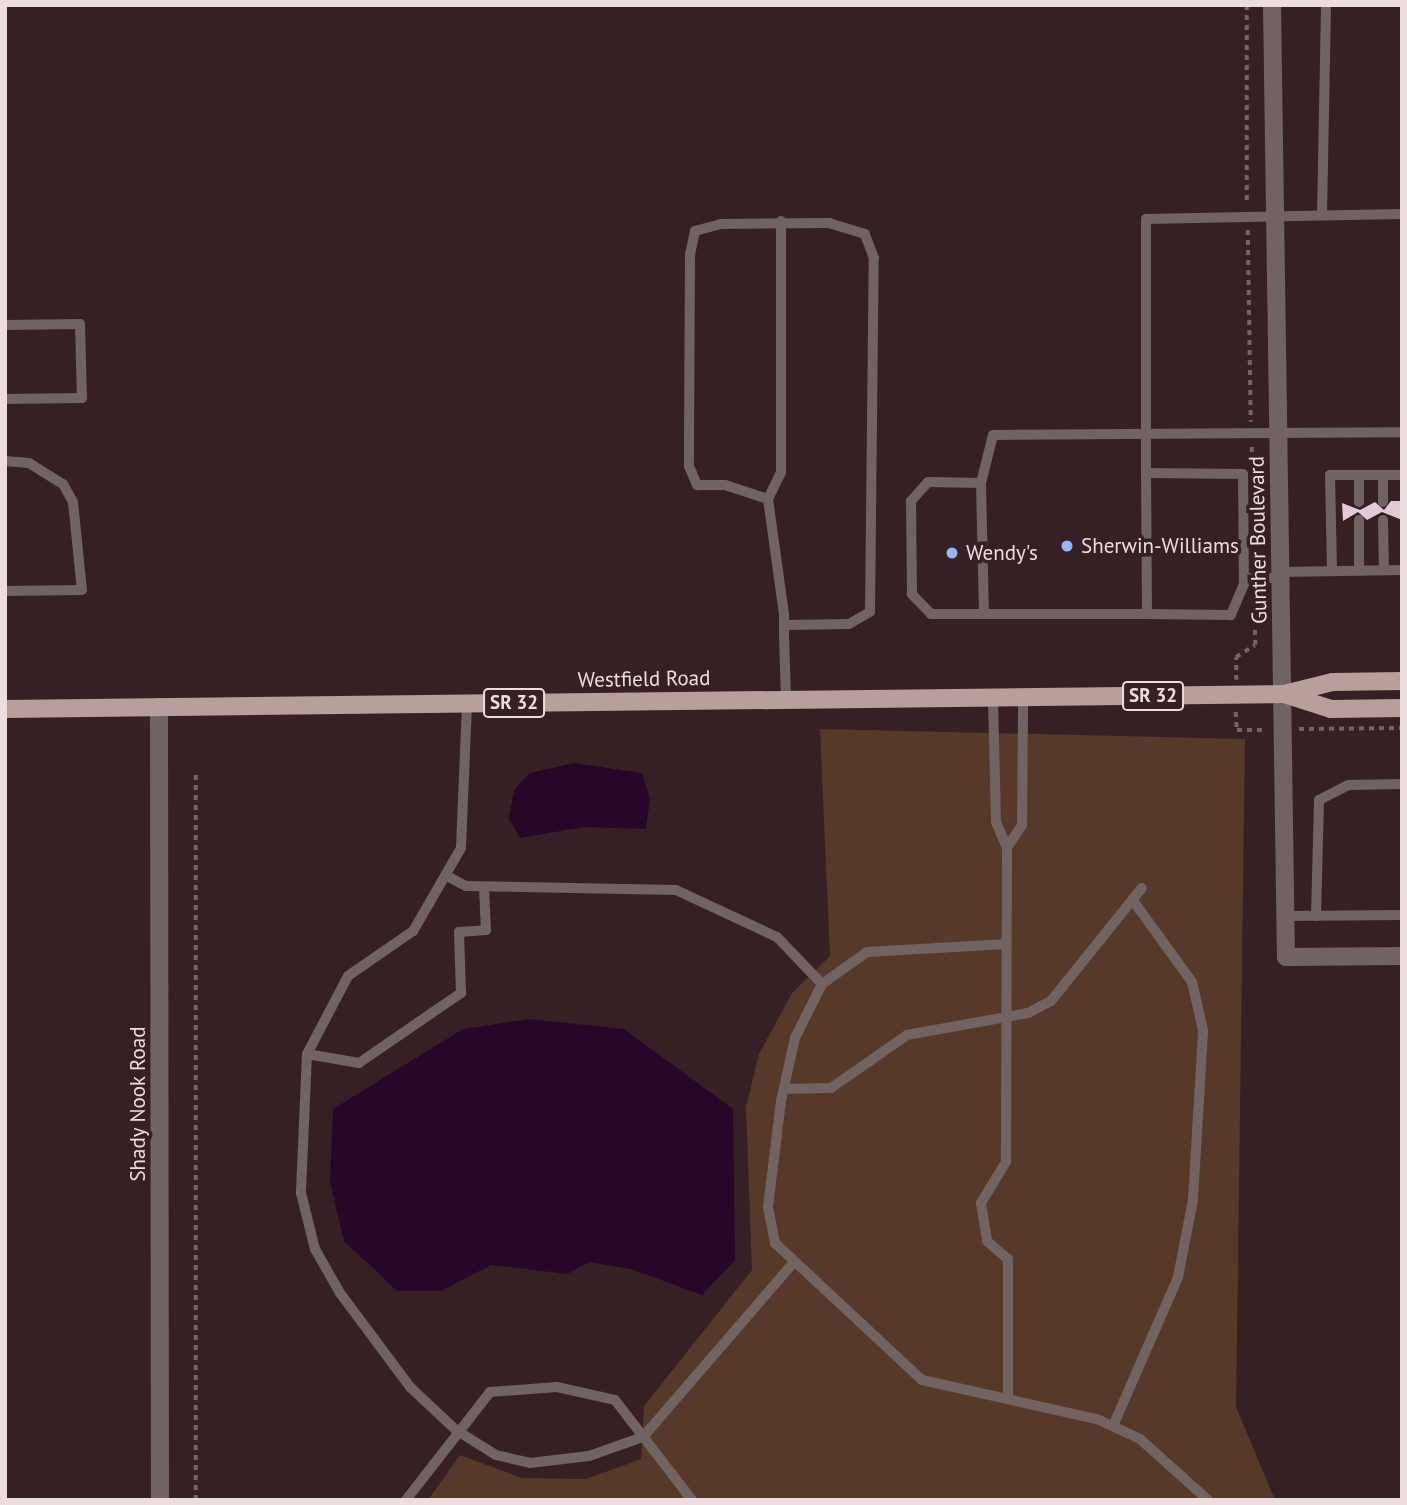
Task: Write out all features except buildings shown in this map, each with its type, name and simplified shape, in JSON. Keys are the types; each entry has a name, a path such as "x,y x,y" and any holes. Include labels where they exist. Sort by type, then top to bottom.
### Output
{"main road":[{"name":"Westfield Road","path":"5,709 1283,694 1333,682 1402,681"},
{"name":"Westfield Road","path":"1283,694 1331,709 1402,708"}],"street":[{"name":"Gunther Boulevard","path":"1272,5 1286,957 1402,956"},
{"name":"Shady Nook Road","path":"159,707 160,1500"}],"lane":[{"path":"1322,215 1326,5"},
{"path":"1147,614 1146,219 1402,214"},
{"path":"768,499 725,485 697,485 689,466 690,254 695,231 781,221 831,223 865,234 874,258 870,612 849,624 784,625"},
{"path":"781,221 781,472 768,499 784,625 786,700"},
{"path":"5,325 80,324 82,398 5,399"},
{"path":"984,614 982,483 993,435 1402,432"},
{"path":"5,461 29,463 63,484 73,502 82,590 5,592"},
{"path":"982,483 928,482 911,501 912,594 931,614 1231,615 1244,578 1243,474 1146,473"},
{"path":"1332,571 1330,475 1402,475"},
{"path":"1359,475 1359,502"},
{"path":"1383,475 1383,502"},
{"path":"1359,520 1359,571"},
{"path":"1383,520 1384,570"},
{"path":"1244,578 1332,571 1402,570"},
{"path":"1007,848 1023,825 1023,698"},
{"path":"993,699 996,822 1007,848 1006,1162 981,1203 987,1241 1008,1259 1008,1399"},
{"path":"467,704 461,848 413,931 348,976 307,1054 301,1193 315,1249 410,1387 456,1430 496,1455 530,1463 589,1456 643,1437 794,1262"},
{"path":"1316,916 1320,800 1348,785 1402,785"},
{"path":"446,876 484,887 676,890 777,937 821,984"},
{"path":"307,1054 359,1063 461,993 459,932 486,930 484,887"},
{"path":"784,1088 831,1088 907,1035 1006,1015 1051,1001 1142,888"},
{"path":"1113,1426 1178,1277 1193,1200 1203,1030 1192,982 1132,899"},
{"path":"1285,916 1402,915"},
{"path":"1007,944 867,952 821,984 796,1038 784,1088 768,1208 775,1243 922,1380 1113,1426 1140,1439 1208,1500"},
{"path":"411,1498 456,1430 491,1392 557,1387 615,1400 692,1500"}],"path":[{"path":"196,775 197,1500"}],"shaded area":[{"path":"820,729 1245,739 1236,1407 1275,1500 428,1500 460,1455 522,1478 586,1479 641,1459 644,1406 752,1270 746,1107 759,1054 792,993 830,956"},
{"path":"574,763 642,773 650,799 646,829 584,827 520,838 509,819 514,790 530,773"},
{"path":"529,1019 624,1029 733,1109 735,1260 702,1295 631,1269 589,1262 567,1274 491,1265 441,1291 397,1291 344,1241 330,1182 333,1109 463,1029"}],"place":[{"name":"Sherwin-Williams","path":"1067,546"},
{"name":"Wendy's","path":"952,553"}]}
